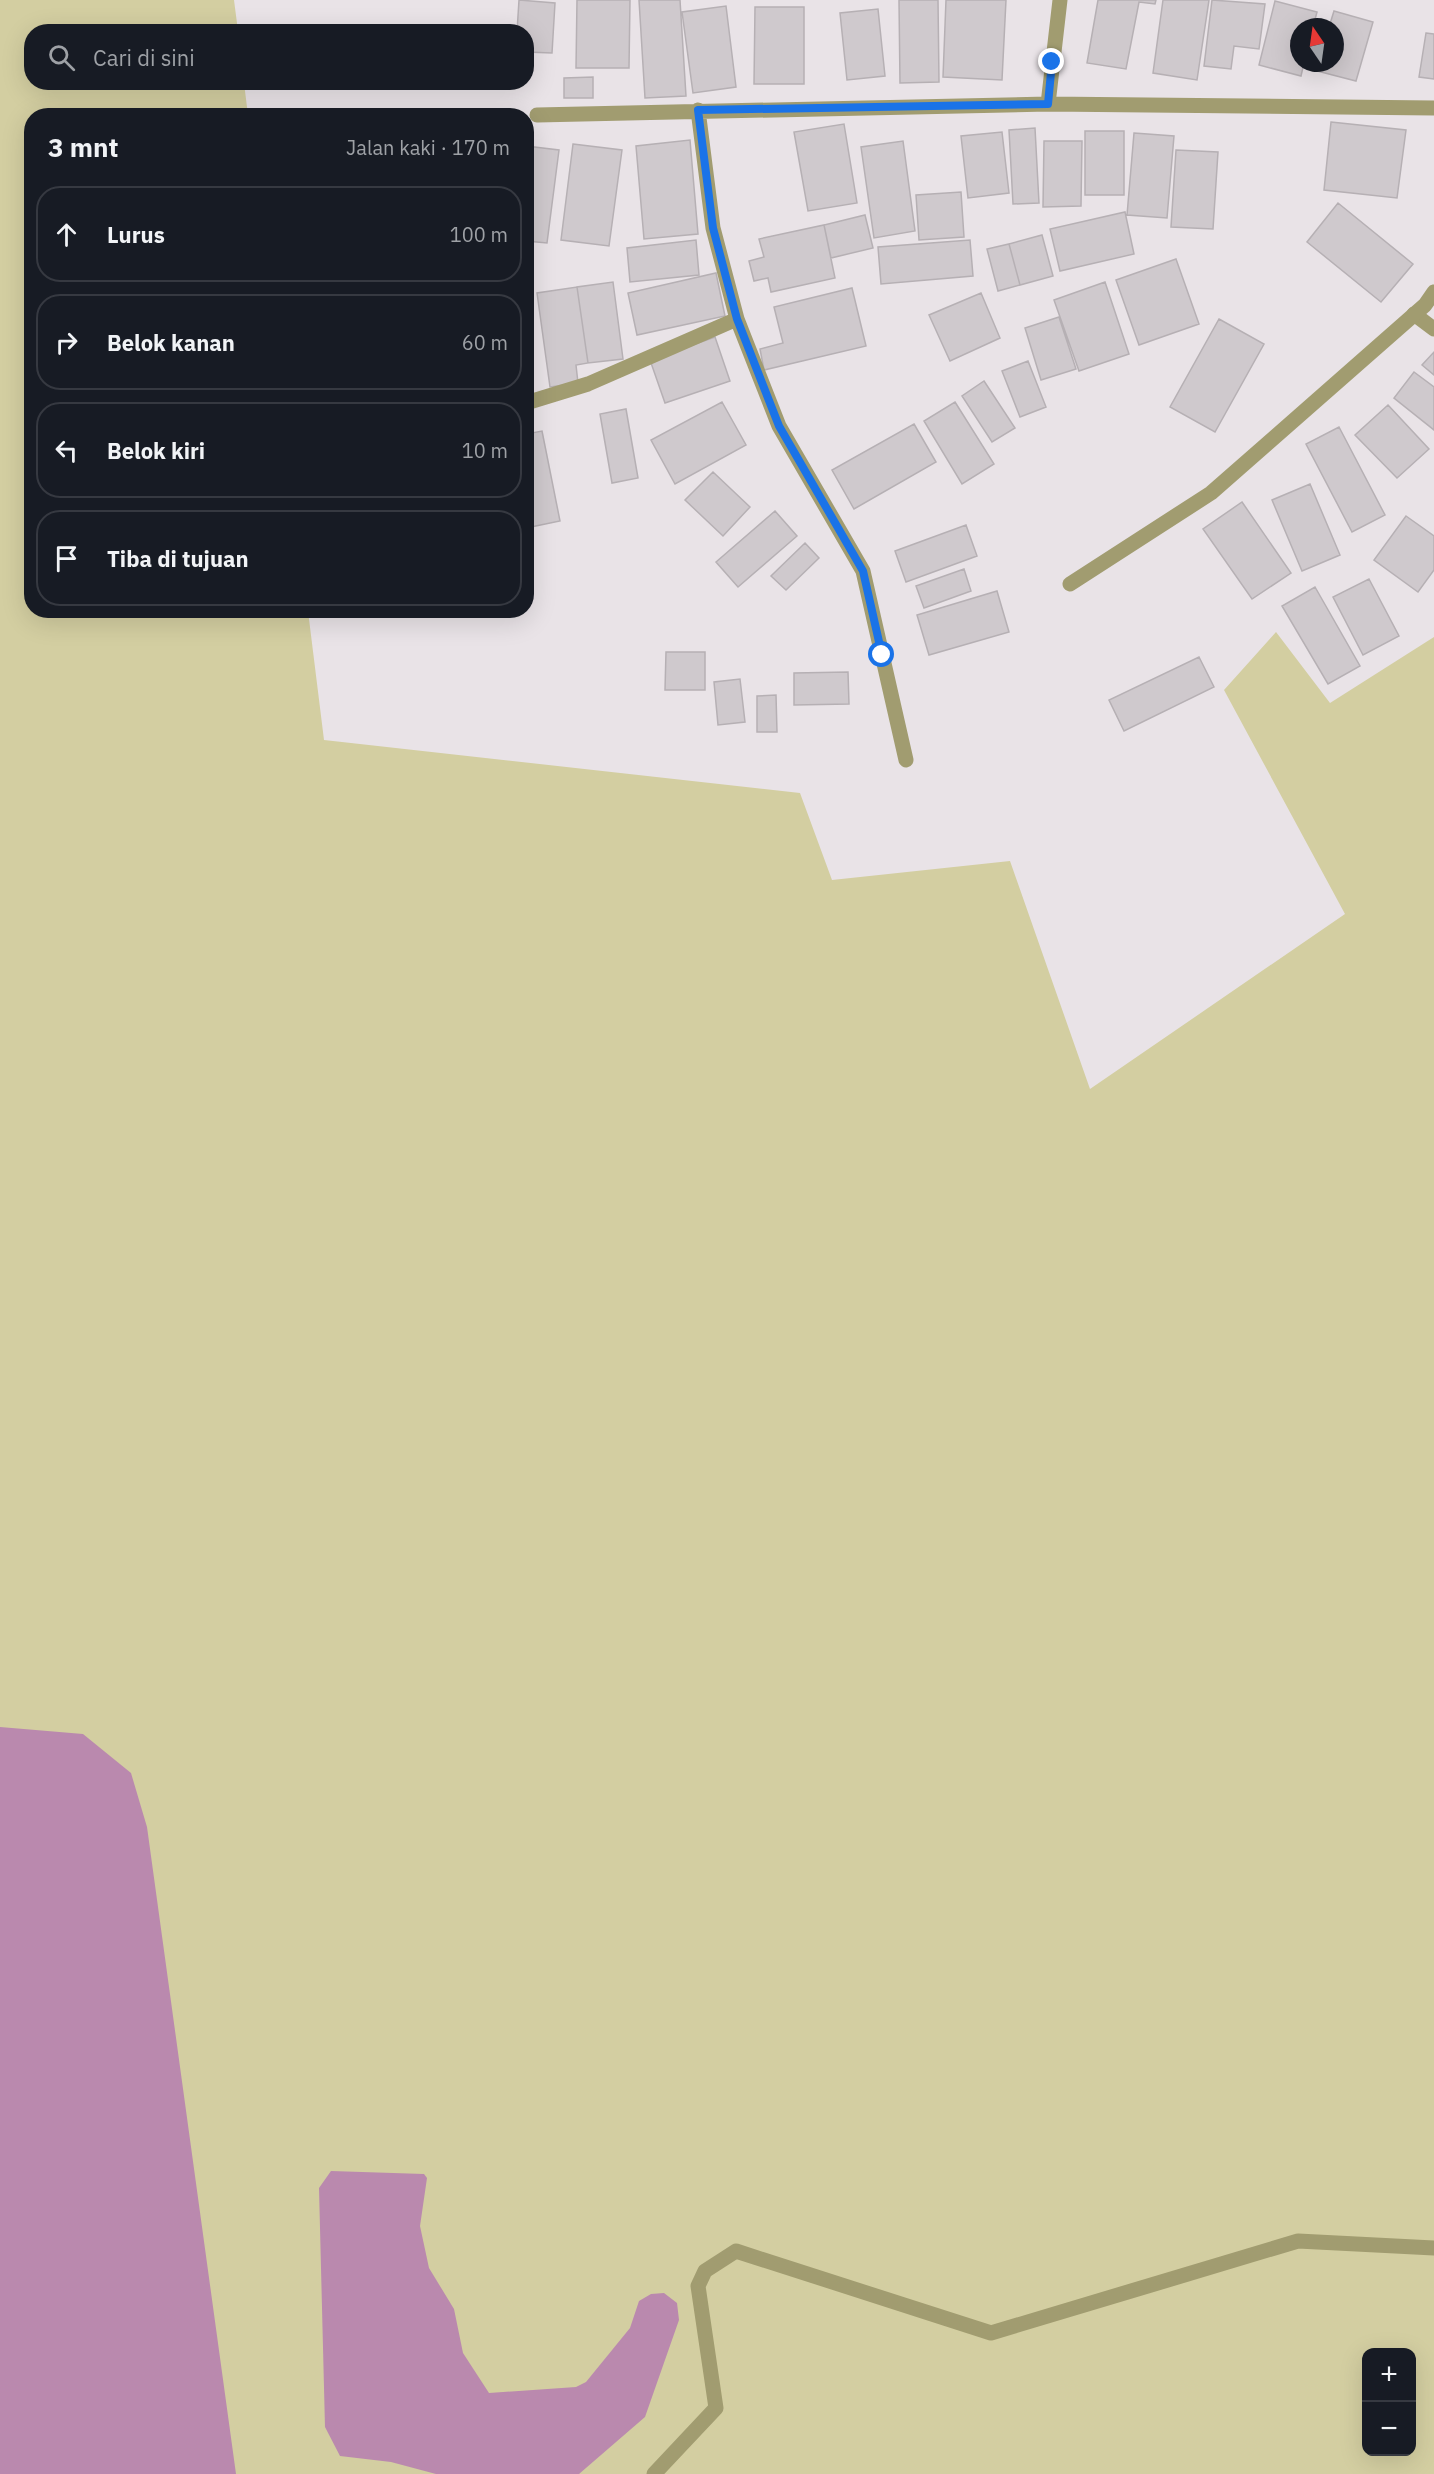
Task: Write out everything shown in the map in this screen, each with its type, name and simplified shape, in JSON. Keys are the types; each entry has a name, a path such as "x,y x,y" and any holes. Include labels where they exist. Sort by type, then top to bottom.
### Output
{"street":[{"path":"1048,104 1060,0"},
{"path":"537,115 1048,104 1434,108"},
{"path":"698,110 713,228 737,319 779,426 863,571 906,760"},
{"path":"1070,584 1212,493 1425,305 1434,292"},
{"path":"1414,314 1434,329"},
{"path":"534,401 588,384 737,319"},
{"path":"654,2474 716,2408 698,2286 705,2271 736,2251 991,2333 1298,2241 1434,2248"}],"shaded area":[{"path":"0,0 234,0 237,24 24,24 24,90 245,90 247,108 24,108 24,618 309,618 324,740 800,793 832,880 1010,861 1090,1089 1345,914 1224,690 1276,632 1330,703 1434,637 1434,2474 0,2474"},
{"path":"0,1727 83,1734 131,1773 147,1827 236,2474 0,2474"},
{"path":"331,2171 424,2174 427,2178 420,2226 429,2268 454,2309 463,2353 489,2393 576,2387 586,2382 630,2328 639,2301 651,2294 664,2293 677,2303 679,2320 645,2417 579,2474 436,2474 391,2462 340,2456 325,2427 319,2188"}],"building":[{"path":"519,0 555,3 552,53 534,52 534,24 518,24"},
{"path":"577,0 630,0 629,68 576,68"},
{"path":"639,0 680,0 686,96 645,98"},
{"path":"899,0 938,0 939,82 900,83"},
{"path":"946,0 1006,0 1002,80 943,77"},
{"path":"1098,0 1156,0 1155,4 1139,2 1126,69 1087,63"},
{"path":"1163,0 1209,0 1197,80 1153,73"},
{"path":"1212,0 1265,4 1259,49 1234,46 1231,69 1204,66"},
{"path":"1275,1 1317,12 1315,18 1290,18 1290,72 1302,72 1301,76 1259,65"},
{"path":"726,6 736,87 693,93 682,12"},
{"path":"755,7 804,7 804,84 754,84"},
{"path":"878,9 885,76 847,80 840,13"},
{"path":"1334,11 1373,22 1356,81 1321,72 1344,72 1344,18 1332,18"},
{"path":"1426,33 1434,34 1434,79 1419,77"},
{"path":"593,77 593,98 564,98 564,78"},
{"path":"1331,122 1406,130 1397,198 1324,190"},
{"path":"844,124 857,203 808,211 794,132"},
{"path":"1035,128 1039,203 1013,204 1009,130"},
{"path":"1085,131 1124,131 1124,195 1085,195"},
{"path":"1002,132 1009,193 968,198 961,136"},
{"path":"1134,133 1174,136 1167,218 1127,215"},
{"path":"690,140 698,234 644,239 636,146"},
{"path":"903,141 915,231 874,238 861,147"},
{"path":"1044,141 1082,141 1081,206 1043,207"},
{"path":"573,144 622,150 609,246 561,240"},
{"path":"534,147 559,150 547,243 534,242"},
{"path":"1176,150 1218,152 1213,229 1171,227"},
{"path":"961,192 964,237 919,240 916,195"},
{"path":"1338,203 1413,264 1381,302 1307,242"},
{"path":"1125,212 1134,254 1060,271 1050,229"},
{"path":"865,215 873,248 831,258 824,225"},
{"path":"824,225 835,278 771,292 768,278 754,281 749,261 764,257 759,239"},
{"path":"1042,235 1053,276 1020,285 1009,244"},
{"path":"696,240 699,275 630,282 627,248"},
{"path":"970,240 973,276 881,284 878,247"},
{"path":"1009,244 1020,285 998,291 987,249"},
{"path":"1176,259 1199,324 1139,345 1116,280"},
{"path":"716,273 725,316 637,335 628,293"},
{"path":"613,282 623,359 588,363 577,287"},
{"path":"1105,282 1129,354 1079,371 1054,300"},
{"path":"577,287 588,363 576,365 578,383 550,387 537,293"},
{"path":"852,288 866,346 764,370 760,349 783,343 774,307"},
{"path":"981,293 1000,338 950,361 929,315"},
{"path":"1059,317 1076,369 1041,380 1025,328"},
{"path":"1219,319 1264,344 1215,432 1170,407"},
{"path":"715,337 730,381 665,403 650,360"},
{"path":"1434,352 1434,375 1422,365"},
{"path":"1028,361 1046,407 1020,417 1002,371"},
{"path":"1414,372 1434,387 1434,430 1394,398"},
{"path":"984,381 1015,428 992,442 962,396"},
{"path":"722,402 746,445 675,484 651,440"},
{"path":"955,402 994,464 962,484 924,421"},
{"path":"1388,405 1429,449 1397,478 1355,435"},
{"path":"626,409 638,478 612,483 600,414"},
{"path":"914,424 936,462 854,509 832,470"},
{"path":"1339,427 1385,515 1352,532 1306,444"},
{"path":"542,431 560,521 534,526 534,432"},
{"path":"713,472 750,507 723,536 685,500"},
{"path":"1310,484 1340,555 1302,571 1272,500"},
{"path":"1242,502 1291,573 1252,599 1203,529"},
{"path":"775,511 797,536 738,587 716,562"},
{"path":"1406,516 1434,536 1434,570 1418,592 1374,560"},
{"path":"966,525 977,556 906,582 895,551"},
{"path":"805,543 819,558 786,590 771,576"},
{"path":"964,569 971,591 924,608 916,586"},
{"path":"1369,579 1399,636 1363,655 1333,597"},
{"path":"1315,587 1360,666 1328,684 1282,606"},
{"path":"997,591 1009,632 929,655 917,615"},
{"path":"666,652 705,652 705,690 665,690"},
{"path":"1199,657 1214,687 1124,731 1109,700"},
{"path":"848,672 849,704 794,705 794,673"},
{"path":"740,679 745,722 718,725 714,682"},
{"path":"776,695 777,732 757,732 757,696"}],"route":[{"path":"882,655 863,571 779,426 737,319 713,228 698,110 1048,104 1052,62"}]}
